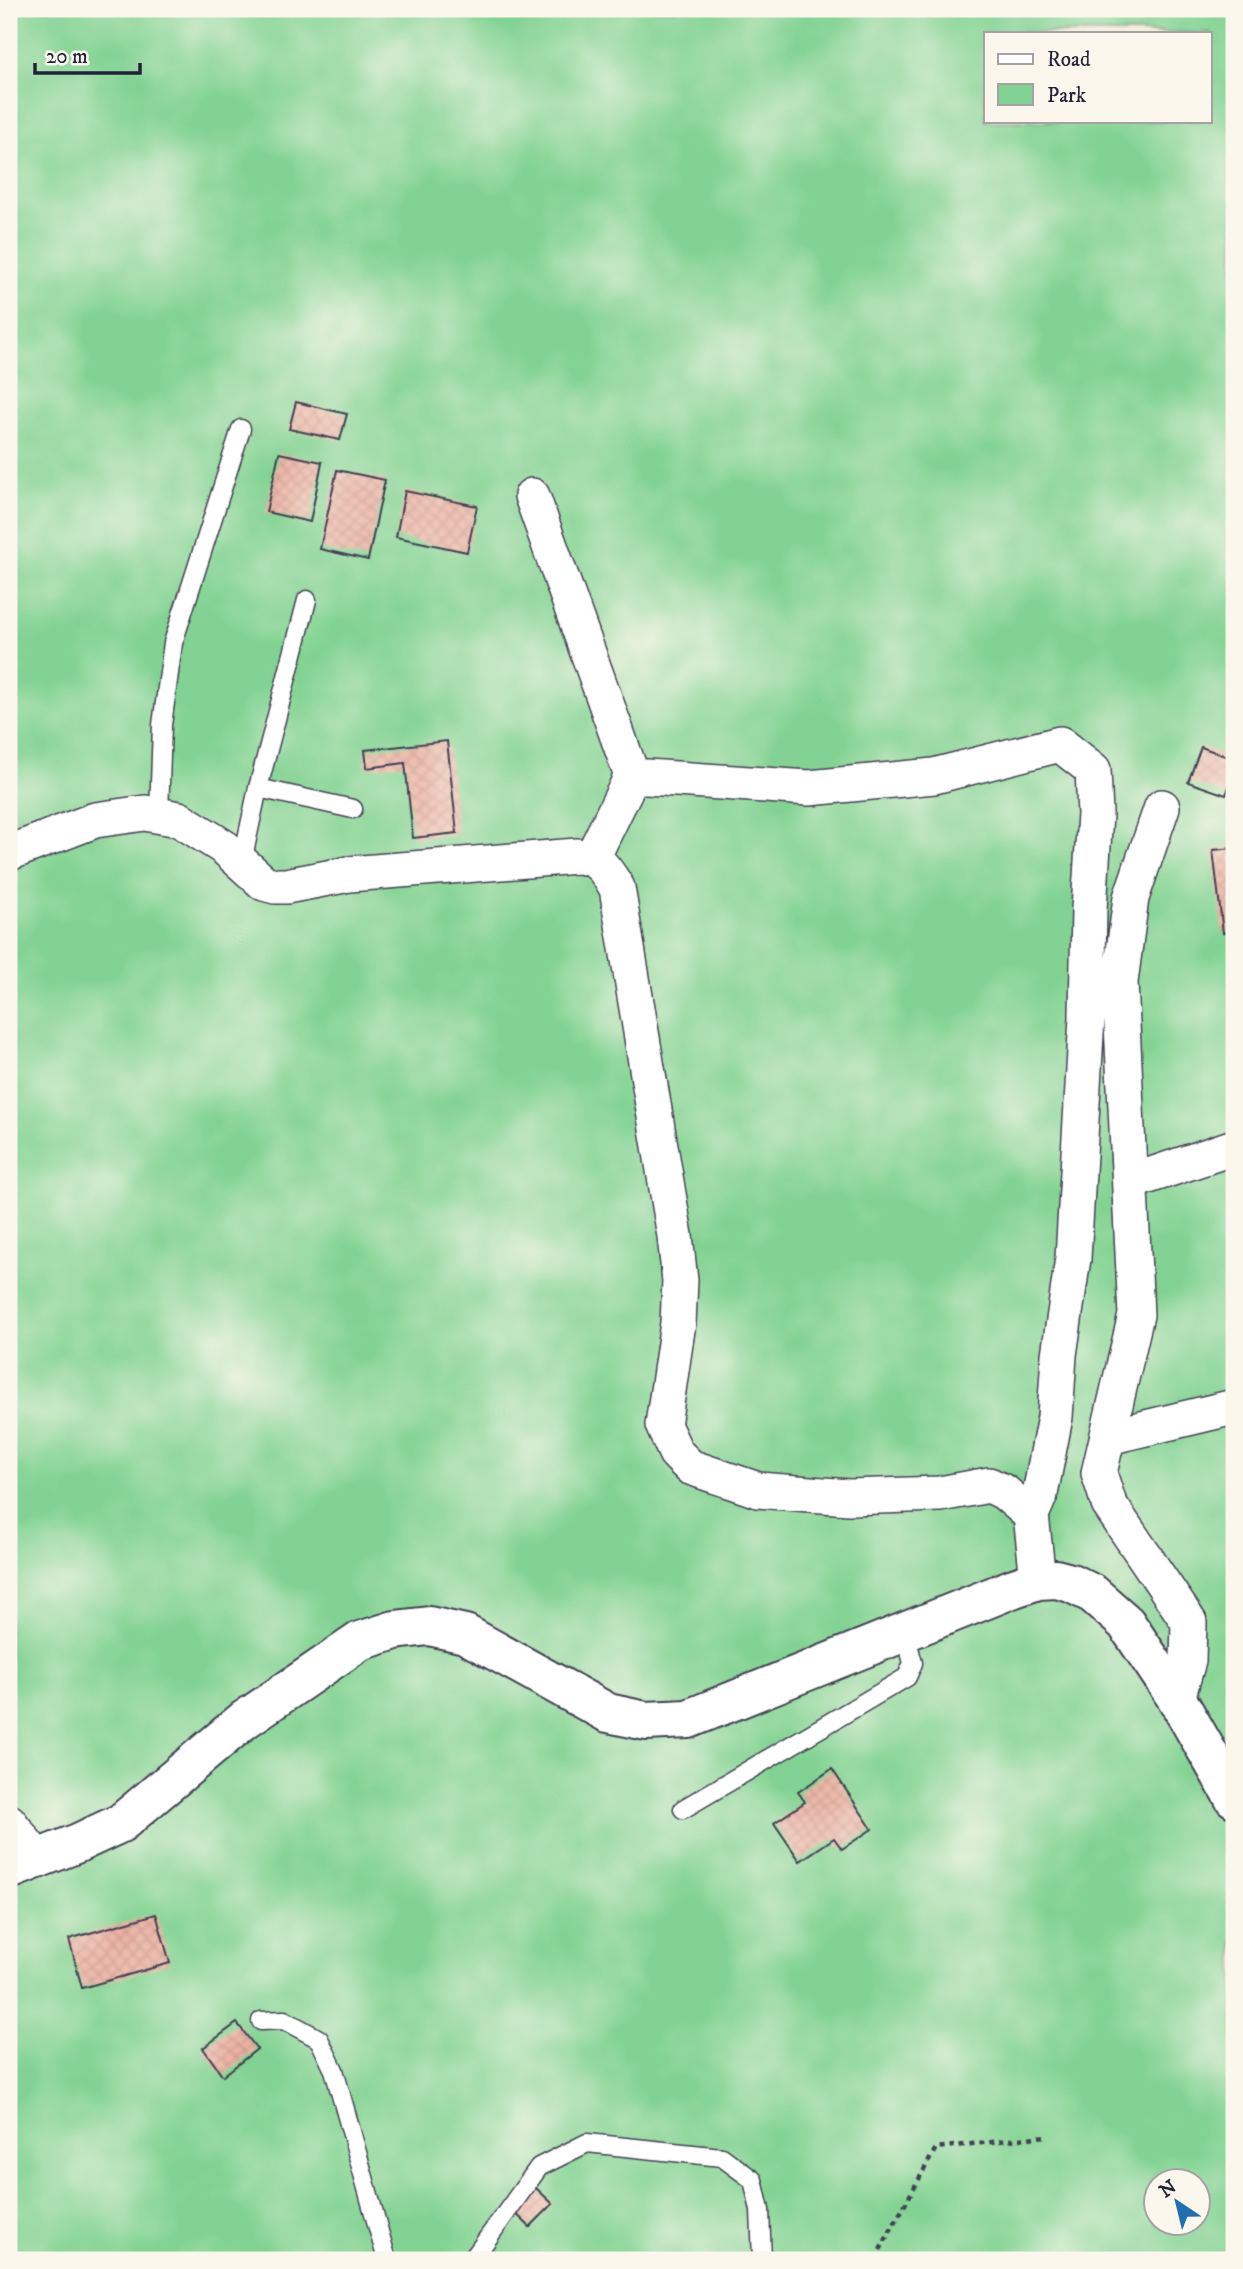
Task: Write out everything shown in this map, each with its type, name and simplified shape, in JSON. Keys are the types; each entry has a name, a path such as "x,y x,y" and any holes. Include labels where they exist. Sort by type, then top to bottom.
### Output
{"main road":[{"path":"23,1864 121,1823 244,1720 360,1641 395,1630 429,1626 465,1634 608,1713 646,1721 688,1719 1014,1588 1038,1580 1056,1579 1093,1594 1126,1623 1177,1699 1234,1798"}],"street":[{"path":"532,496 632,776 592,858"},
{"path":"632,776 809,788 934,776 1060,744 1093,770 1095,814 1089,909 1087,1017 1073,1258 1059,1355 1055,1417 1040,1494 1031,1515 1038,1580"},
{"path":"1161,807 1131,898 1120,982 1136,1315 1099,1474 1109,1504 1189,1622 1188,1661 1177,1699"},
{"path":"9,853 95,820 135,814 159,814 187,823 242,862 264,883 286,886 349,874 577,856 592,858 604,868 617,888 675,1236 680,1280 678,1324 663,1416 665,1432 676,1453 690,1467 758,1490 849,1497 940,1494 989,1485 1004,1492 1031,1515"},
{"path":"1131,1182 1234,1147"},
{"path":"1108,1437 1234,1408"},
{"path":"9,1822 23,1864"}],"lane":[{"path":"159,814 162,725 173,643 241,429"},
{"path":"242,862 258,788 307,600"},
{"path":"258,788 353,809"},
{"path":"683,1809 907,1677 913,1663 905,1633"},
{"path":"261,2021 285,2020 319,2039 334,2070 387,2260"},
{"path":"472,2260 538,2167 587,2143 722,2157 753,2180 760,2210 762,2260"}],"path":[{"path":"880,2260 880,2250 936,2148 1046,2136"}],"green space":[{"path":"9,9 1234,9 1234,2260 9,2260"}],"building":[{"path":"296,402 347,414 340,440 289,429"},
{"path":"279,453 322,462 310,522 266,512"},
{"path":"337,470 385,480 368,560 320,549"},
{"path":"405,491 477,506 467,552 396,537"},
{"path":"447,741 457,833 413,838 405,763 367,768 365,750"},
{"path":"1201,747 1234,759 1234,772 1226,795 1188,782"},
{"path":"1234,848 1234,931 1223,933 1213,850"},
{"path":"832,1769 872,1829 842,1849 834,1838 800,1861 774,1823 805,1802 798,1792"},
{"path":"156,1914 170,1963 82,1988 69,1939"},
{"path":"237,2023 257,2049 223,2076 203,2048"},
{"path":"536,2188 553,2204 530,2227 513,2211"}]}
